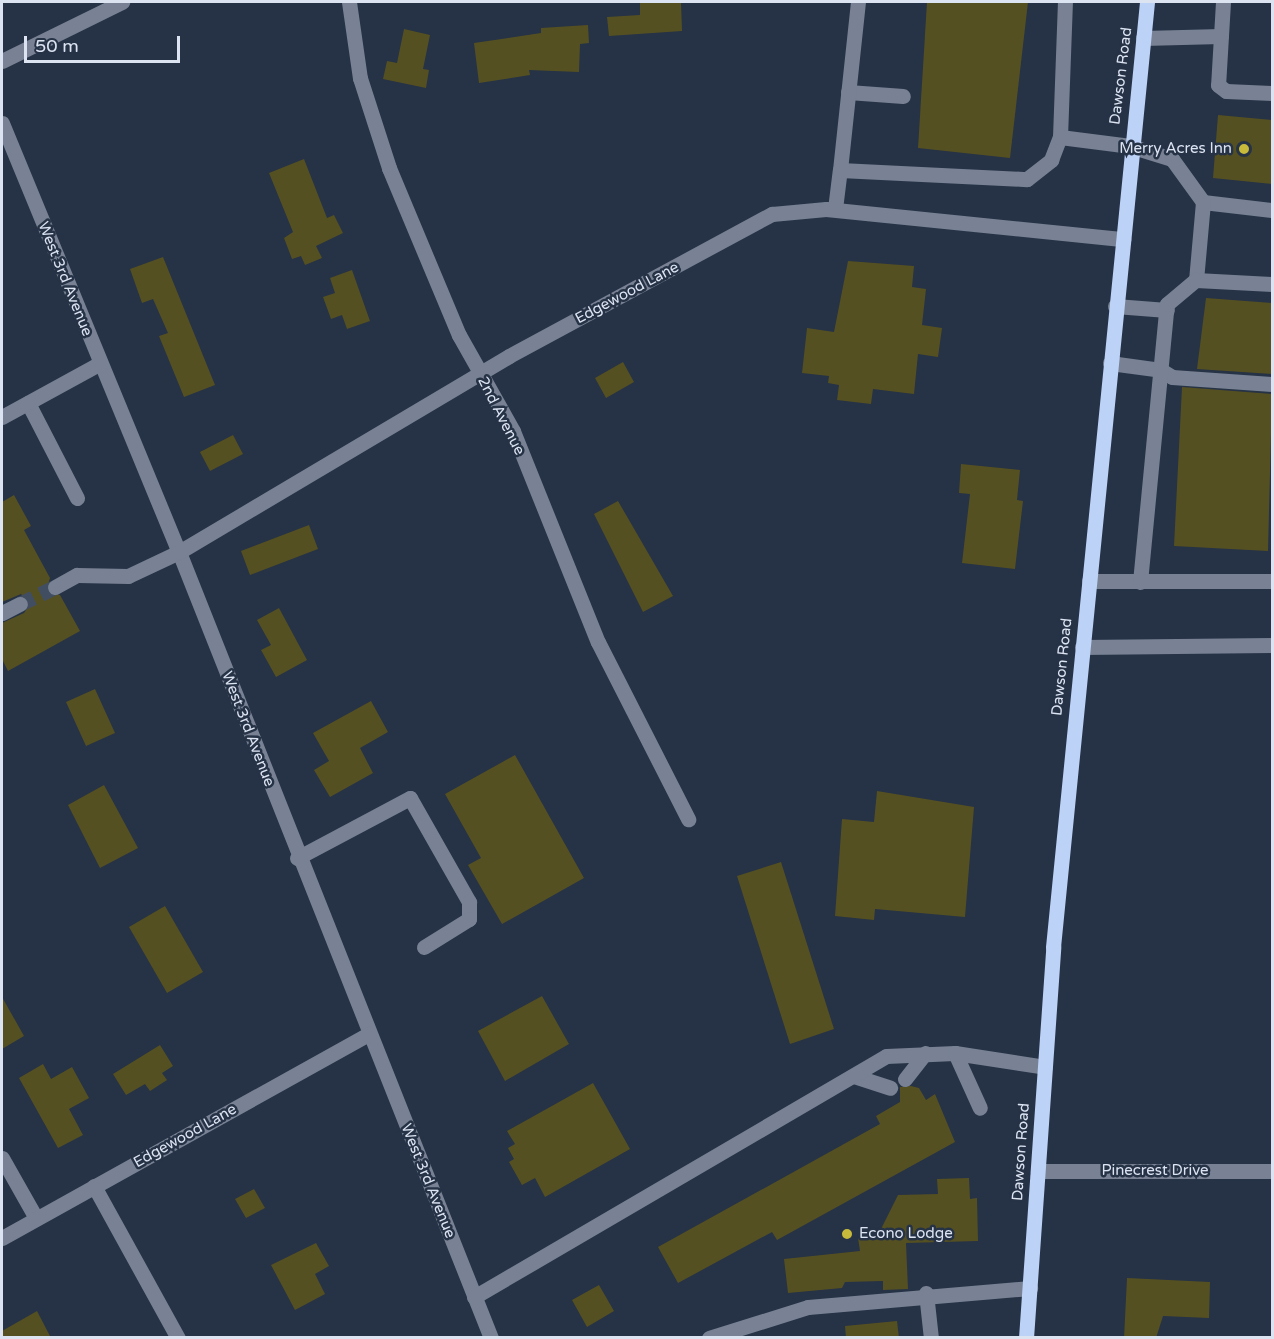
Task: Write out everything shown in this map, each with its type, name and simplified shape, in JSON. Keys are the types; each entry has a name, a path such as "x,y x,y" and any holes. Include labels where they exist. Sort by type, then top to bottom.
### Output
{"main road":[{"name":"Dawson Road","path":"1026,1338 1045,1067 1082,647 1147,2"}],"street":[{"path":"2,61 122,2"},
{"name":"2nd Avenue","path":"349,2 360,78 376,132 479,373 513,431 598,642 688,819"},
{"path":"835,209 858,2"},
{"path":"840,170 1028,179 1051,160 1060,137 1065,2"},
{"path":"1223,2 1218,85 1226,91 1272,93"},
{"path":"1143,38 1221,36"},
{"path":"848,92 903,96"},
{"name":"West 3rd Avenue","path":"2,123 99,364 179,552 297,858 491,1338"},
{"path":"1060,137 1131,146 1172,159 1203,202 1196,280 1167,310 1140,582"},
{"path":"1203,202 1272,210"},
{"name":"Edgewood Lane","path":"55,586 76,575 129,576 179,552 479,373 772,214 835,209 1123,239"},
{"path":"1196,280 1272,284"},
{"path":"1115,306 1167,310"},
{"path":"1110,363 1161,370 1172,377 1272,384"},
{"path":"2,417 99,364"},
{"path":"28,403 77,498"},
{"path":"1089,581 1272,581"},
{"path":"2,613 20,604"},
{"path":"1082,647 1272,645"},
{"path":"297,858 410,798 469,902 469,919 424,946"},
{"name":"Edgewood Lane","path":"2,1238 369,1034"},
{"path":"905,1079 925,1053"},
{"path":"474,1297 886,1056 955,1053 1045,1067"},
{"path":"955,1053 980,1108"},
{"path":"854,1076 890,1088"},
{"path":"2,1158 36,1218"},
{"name":"Pinecrest Drive","path":"1038,1171 1272,1171"},
{"path":"94,1186 178,1338"},
{"path":"709,1338 808,1307 926,1293 1029,1288"},
{"path":"926,1293 931,1338"}],"building":[{"path":"640,2 681,2 682,31 609,36 607,17 640,15"},
{"path":"927,2 1028,2 1010,158 918,148"},
{"path":"588,25 589,43 580,44 579,72 529,70 530,75 479,83 474,43 541,33 541,28"},
{"path":"404,29 430,35 423,69 429,70 426,88 383,79 387,61 397,63"},
{"name":"Merry Acres Inn","path":"1218,115 1272,120 1272,184 1213,178"},
{"path":"304,159 327,218 334,215 343,233 316,246 322,258 305,265 301,256 292,259 284,238 293,232 269,173"},
{"path":"163,257 215,385 184,397 159,336 168,333 153,299 142,303 130,269"},
{"path":"848,261 914,266 912,287 926,289 922,325 942,328 938,357 918,354 914,394 873,389 871,404 837,400 839,385 828,383 829,376 802,373 807,328 834,332"},
{"path":"352,270 370,321 347,329 342,315 331,319 323,297 335,293 330,278"},
{"path":"1206,298 1272,303 1272,374 1197,369"},
{"path":"623,362 634,382 606,398 595,378"},
{"path":"1182,387 1272,394 1268,551 1174,546"},
{"path":"233,435 243,454 210,471 200,452"},
{"path":"961,464 1020,470 1017,500 1023,501 1015,569 962,563 970,494 959,493"},
{"path":"14,495 31,526 24,530 50,578 46,591 60,595 80,631 8,671 2,659 2,623 24,613 30,604 21,594 2,602 2,502"},
{"path":"618,501 673,596 643,612 594,514"},
{"path":"309,525 318,549 250,575 241,551"},
{"path":"279,608 307,660 276,677 261,650 271,645 257,620"},
{"path":"95,689 115,733 86,746 66,702"},
{"path":"371,701 388,732 360,748 373,773 330,797 314,770 329,761 313,733"},
{"path":"515,755 584,878 502,924 468,865 481,858 445,794"},
{"path":"104,785 138,848 100,868 68,805"},
{"path":"877,791 974,807 965,917 875,909 874,920 835,916 842,819 874,822"},
{"path":"781,862 834,1029 790,1044 737,876"},
{"path":"165,906 203,972 167,993 129,927"},
{"path":"542,996 569,1044 505,1081 478,1031"},
{"path":"2,997 24,1036 2,1049"},
{"path":"160,1045 173,1066 162,1073 167,1080 150,1091 145,1084 126,1095 113,1074"},
{"path":"43,1064 51,1079 72,1067 89,1098 69,1109 83,1135 58,1148 19,1078"},
{"path":"593,1083 630,1149 545,1197 535,1178 522,1185 509,1162 514,1159 508,1148 515,1144 507,1131"},
{"path":"900,1087 919,1088 926,1100 935,1094 955,1142 777,1240 772,1232 678,1283 658,1247 880,1124 876,1116 900,1102"},
{"path":"969,1178 970,1199 977,1198 978,1241 906,1243 908,1289 883,1290 883,1281 845,1282 842,1288 788,1293 784,1259 860,1251 858,1238 877,1237 898,1195 938,1194 937,1179"},
{"path":"254,1189 265,1208 246,1218 235,1199"},
{"path":"316,1243 329,1266 315,1274 325,1294 295,1310 271,1265"},
{"path":"1127,1278 1210,1282 1209,1318 1163,1316 1156,1338 1124,1338"},
{"path":"599,1285 614,1311 587,1327 572,1300"},
{"path":"37,1311 51,1338 2,1338 2,1331"},
{"path":"897,1321 899,1338 846,1338 845,1326"}],"tunnel":[{"path":"20,604 55,587"}],"place":[{"name":"Merry Acres Inn","path":"1244,149"},
{"name":"Econo Lodge","path":"847,1234"}]}
